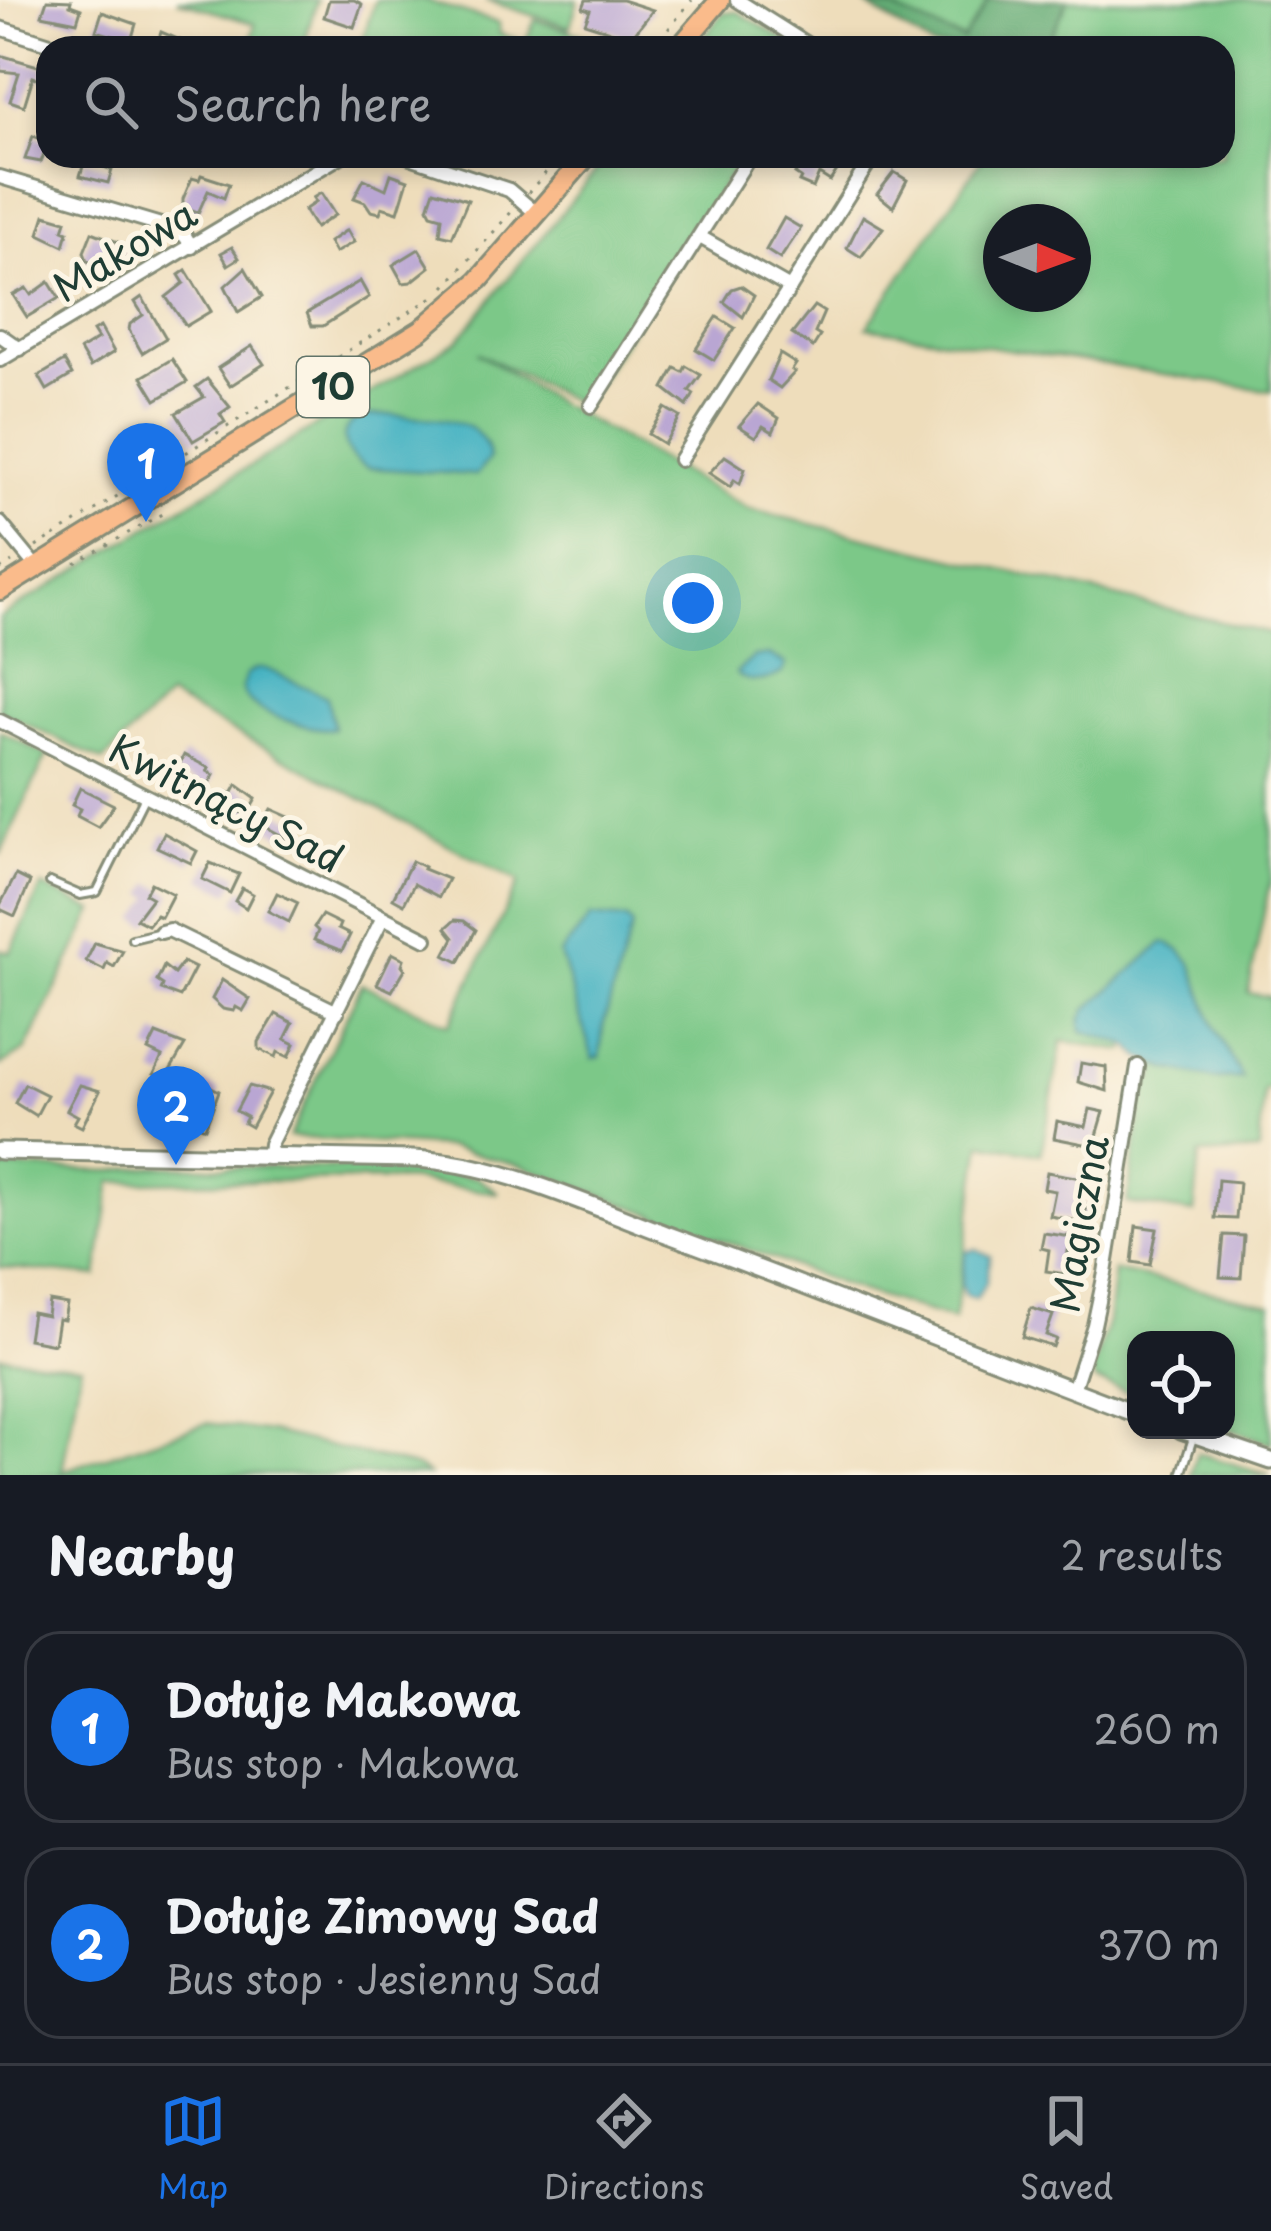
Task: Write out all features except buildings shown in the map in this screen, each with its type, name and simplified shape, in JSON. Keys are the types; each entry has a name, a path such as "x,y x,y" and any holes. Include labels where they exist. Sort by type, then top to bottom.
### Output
{"main road":[{"path":"689,36 720,0"},
{"name":"10","path":"0,590 421,331 466,293 530,207 573,168"}],"street":[{"path":"736,0 794,36"},
{"path":"0,28 36,39"},
{"name":"Makowa","path":"0,360 321,168"},
{"path":"445,168 497,184 530,207"},
{"path":"591,406 743,168"},
{"path":"680,460 865,168"},
{"path":"0,177 171,228 192,247"},
{"path":"700,237 790,288"},
{"path":"0,335 20,349"},
{"path":"0,523 37,568"},
{"name":"Kwitnący Sad","path":"0,721 426,939"},
{"path":"269,1158 270,1144 382,919"},
{"path":"160,932 169,931 338,1012"},
{"name":"Magiczna","path":"1073,1390 1105,1273 1138,1066"},
{"path":"0,1151 453,1162 536,1186 1127,1411"},
{"path":"1208,1439 1271,1461"}],"lane":[{"path":"50,882 80,895 97,892 145,796"},
{"path":"132,939 160,932"},
{"path":"1181,1475 1187,1439"}],"path":[{"path":"663,36 692,0"},
{"path":"53,536 440,292 530,207 553,168"}],"green space":[{"path":"177,0 317,0 306,36 252,36 255,24"},
{"path":"375,0 424,0 498,23 500,34 506,36 364,36"},
{"path":"485,0 578,0 570,27"},
{"path":"859,0 989,0 966,36 955,36 892,9 869,7"},
{"path":"989,0 1068,0 1051,36 966,36"},
{"path":"1068,0 1271,0 1271,391 867,327 976,168 1235,168 1235,36 1051,36"},
{"path":"869,7 892,9 954,36 914,36"},
{"path":"724,12 738,12 778,36 705,36"},
{"path":"535,20 588,36 528,36"},
{"path":"598,168 734,168 582,406 477,352 554,401 748,509 1271,634 1271,876 1248,993 1271,997 1271,1089 1264,1090 1259,1151 1200,1155 1194,1213 1127,1203 1145,1085 1155,1077 1160,1046 1127,1041 1125,1051 1062,1041 1041,1154 982,1143 954,1320 860,1291 520,1165 448,1147 289,1137 362,984 449,1025 519,882 168,697 103,761 0,711 0,617 458,340"},
{"path":"0,731 47,755 0,855"},
{"path":"42,886 94,911 26,1050 0,1066 0,949 10,953"},
{"path":"155,1166 423,1169 478,1178 499,1193 407,1180 112,1182 97,1276 0,1267 0,1168 112,1171"},
{"path":"1114,1271 1271,1304 1271,1444 1235,1431 1235,1331 1127,1331 1127,1392 1096,1381 1092,1372 1108,1321"},
{"path":"0,1356 81,1365 62,1471 207,1423 270,1432 419,1468 428,1475 0,1475"},
{"path":"1197,1453 1270,1475 1190,1475"}],"water":[{"path":"394,415 466,426 485,444 489,459 476,475 361,464 345,444 347,428 366,416"},
{"path":"769,655 786,664 782,673 758,680 736,673 754,657"},
{"path":"255,669 266,669 327,697 334,728 285,720 258,708 244,694 243,684"},
{"path":"591,917 627,920 632,926 603,1026 600,1057 593,1058 560,954"},
{"path":"1164,942 1192,964 1215,1028 1242,1078 1215,1079 1167,1069 1141,1058 1128,1045 1082,1031 1086,1010"},
{"path":"976,1249 991,1256 986,1283 976,1299 965,1296 961,1284 966,1252"}],"place":[{"name":"Dołuje Makowa","path":"146,522"},
{"name":"Dołuje Zimowy Sad","path":"176,1165"}]}
